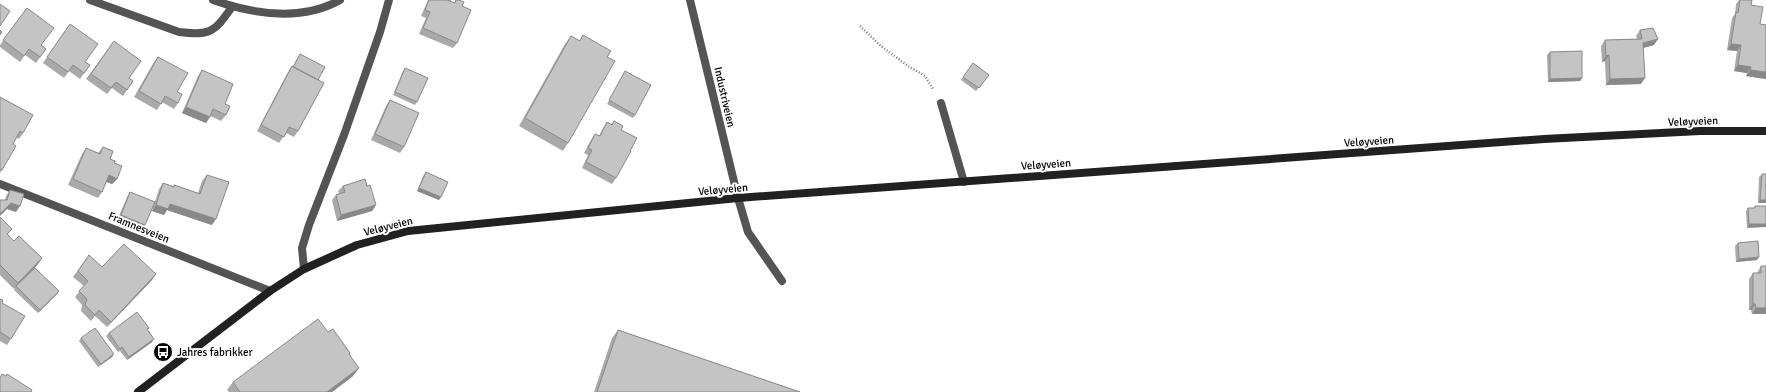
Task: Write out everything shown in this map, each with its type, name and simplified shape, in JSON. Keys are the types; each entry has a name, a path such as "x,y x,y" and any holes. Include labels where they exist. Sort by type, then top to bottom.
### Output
{"main road":[{"name":"Veløyveien","path":"304,269 357,245 408,231 738,198 1544,139 1700,131 1766,132"},
{"path":"138,392 270,291 304,269"}],"street":[{"path":"90,0 179,32 194,34 208,32 218,26 232,7"},
{"path":"213,0 232,7 255,12 282,14 302,12 329,6 340,0"},
{"path":"304,269 302,248 309,225 344,135 380,32 389,0"},
{"name":"Industriveien","path":"690,0 738,198 748,232 782,281"},
{"path":"941,103 964,182"},
{"name":"Framnesveien","path":"0,184 270,291"}],"path":[{"path":"860,26 881,46 908,66 925,76 941,103"}],"building":[{"path":"429,0 447,0 455,3 456,0 459,0 464,2 462,6 471,10 457,43 423,28 430,12 425,10"},
{"path":"1740,0 1752,0 1751,5 1763,7 1760,24 1766,25 1766,72 1750,70 1751,67 1738,65 1741,45 1731,44 1736,12 1738,13"},
{"path":"0,4 10,11 0,26"},
{"path":"27,8 54,28 41,45 46,49 40,57 29,49 24,56 3,40"},
{"path":"70,24 98,44 85,62 90,65 84,73 73,65 68,72 47,57"},
{"path":"1653,28 1658,39 1643,43 1645,78 1610,79 1609,55 1606,56 1605,40 1642,39 1640,30"},
{"path":"583,35 611,51 607,57 615,61 568,143 525,118 571,36 580,41"},
{"path":"114,41 141,61 129,78 133,81 127,90 116,82 111,88 91,74"},
{"path":"1582,51 1582,78 1550,79 1550,52"},
{"path":"300,54 325,67 318,80 293,67"},
{"path":"158,57 188,73 177,92 182,94 178,103 165,96 161,104 139,91"},
{"path":"973,63 989,75 979,88 963,77"},
{"path":"292,66 324,83 298,131 289,127 284,137 261,125"},
{"path":"405,68 428,78 417,102 395,92"},
{"path":"202,70 233,84 225,104 230,106 226,115 213,109 210,117 186,107"},
{"path":"625,71 651,85 635,115 609,100"},
{"path":"0,97 33,115 23,133 20,131 13,144 16,146 2,170 0,169"},
{"path":"390,100 419,113 404,147 375,134"},
{"path":"614,121 623,126 621,130 637,138 616,178 586,162 592,150 588,148 595,134 600,136 607,122 612,125"},
{"path":"103,147 113,151 110,159 115,161 114,163 122,166 117,179 109,175 102,192 73,179 86,148 100,154"},
{"path":"426,172 448,182 441,197 419,188"},
{"path":"1762,174 1766,174 1766,200 1760,200"},
{"path":"207,175 229,182 216,219 170,204 168,209 156,205 163,183 174,187 174,185 200,194"},
{"path":"365,179 367,186 370,185 376,205 341,215 336,195 345,192 343,186"},
{"path":"10,190 24,194 20,206 11,203 0,214 0,200 7,200"},
{"path":"130,192 155,202 145,225 121,215"},
{"path":"1755,206 1766,206 1766,224 1749,224 1748,208 1755,208"},
{"path":"0,217 12,229 7,234 14,241 19,236 42,258 18,283 0,265"},
{"path":"1758,241 1759,257 1739,259 1738,243"},
{"path":"124,244 156,274 111,322 99,310 95,315 85,305 87,299 79,291 88,281 78,271 89,255 102,267"},
{"path":"1761,266 1766,266 1766,308 1756,308 1755,304 1753,304 1753,273 1761,273"},
{"path":"35,268 59,291 40,310 16,286"},
{"path":"0,299 3,300 2,303 25,316 11,339 0,332"},
{"path":"137,312 149,328 147,329 154,339 129,357 122,347 120,349 109,333"},
{"path":"318,319 328,332 333,329 359,368 327,392 240,392 233,382"},
{"path":"95,328 114,354 101,364 81,338"},
{"path":"618,330 800,392 597,392"},
{"path":"2,374 6,376 7,374 32,390 31,392 0,392 0,378"}],"place":[{"name":"Jahres fabrikker","path":"163,352"}]}
